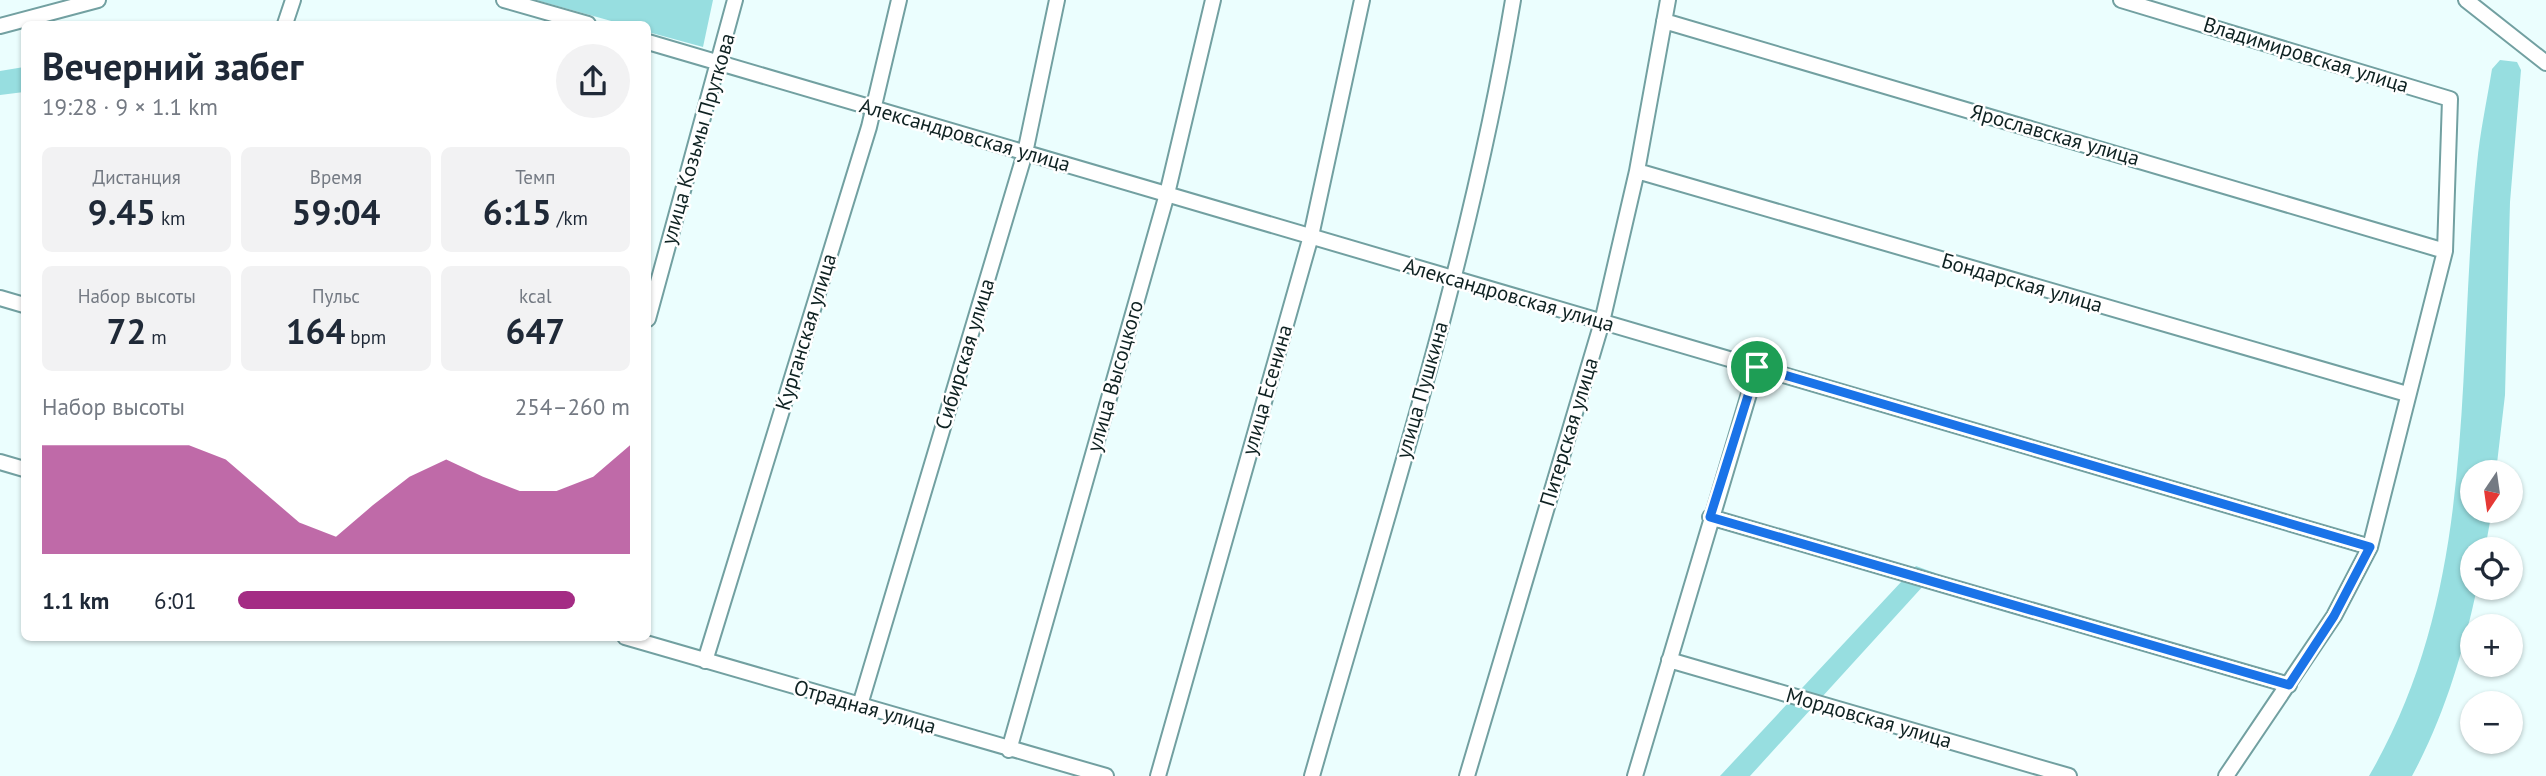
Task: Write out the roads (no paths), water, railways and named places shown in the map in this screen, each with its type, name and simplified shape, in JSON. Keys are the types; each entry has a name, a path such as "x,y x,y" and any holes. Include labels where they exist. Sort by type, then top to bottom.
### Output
{"street":[{"path":"0,26 98,0"},
{"path":"286,21 293,0"},
{"path":"504,0 578,21"},
{"name":"улица Козьмы Пруткова","path":"651,307 735,0"},
{"name":"Курганская улица","path":"705,661 874,108 899,0"},
{"name":"Сибирская улица","path":"860,705 1025,153 1057,0"},
{"name":"улица Высоцкого","path":"1009,750 1167,194 1213,0"},
{"name":"улица Есенина","path":"1157,776 1311,236 1362,0"},
{"name":"улица Пушкина","path":"1312,776 1454,279 1502,67 1513,0"},
{"name":"Питерская улица","path":"1467,776 1602,322 1637,171 1668,0"},
{"name":"Владимировская улица","path":"2121,0 2451,99 2445,251"},
{"path":"2466,0 2546,63"},
{"name":"Ярославская улица","path":"1664,21 2445,251"},
{"name":"Александровская улица","path":"651,43 2370,547"},
{"name":"Бондарская улица","path":"1637,171 2407,394"},
{"path":"2226,776 2334,616 2370,547 2445,251"},
{"path":"0,298 21,304"},
{"path":"1635,776 1710,517 1757,367"},
{"path":"0,462 21,468"},
{"path":"1710,517 2289,685"},
{"name":"Отрадная улица","path":"638,641 1106,776"},
{"name":"Мордовская улица","path":"1669,660 2070,776"}]}
